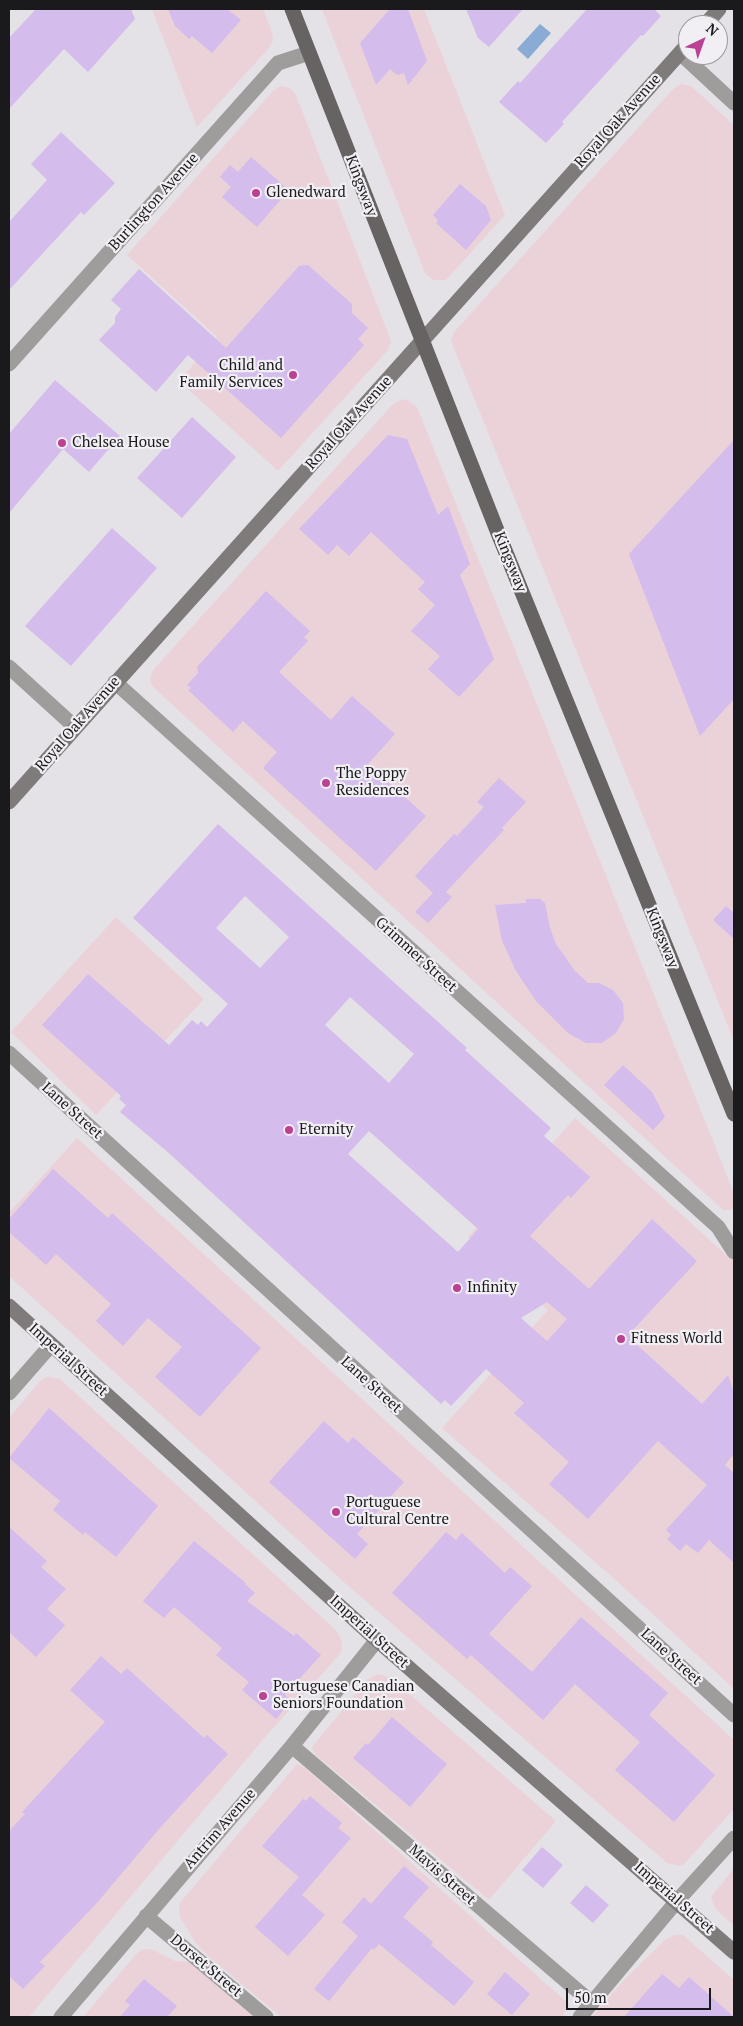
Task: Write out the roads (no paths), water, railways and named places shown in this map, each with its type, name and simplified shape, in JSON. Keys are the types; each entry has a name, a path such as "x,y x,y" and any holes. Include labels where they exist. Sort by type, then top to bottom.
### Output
{"main road":[{"name":"Kingsway","path":"292,9 422,341 734,1114"},
{"name":"Royal Oak Avenue","path":"9,802 678,55"},
{"name":"Imperial Street","path":"9,1306 377,1640 677,1900 734,1952"}],"street":[{"name":"Burlington Avenue","path":"9,364 278,64 309,53"},
{"path":"699,65 734,103"},
{"path":"9,667 75,727"},
{"name":"Grimmer Street","path":"115,682 718,1227 734,1252"},
{"name":"Lane Street","path":"9,1053 734,1715"},
{"name":"Grimmer Street","path":"718,1227 734,1233"},
{"path":"9,1393 51,1345"},
{"name":"Antrim Avenue","path":"61,2017 292,1746 377,1640"},
{"name":"Mavis Street","path":"292,1746 592,2003"},
{"path":"580,2017 677,1900 734,1838"},
{"name":"Dorset Street","path":"146,1916 266,2017"}],"water":[{"path":"540,24 551,33 528,59 517,49"}],"place":[{"name":"Glenedward","path":"256,193"},
{"name":"Child and Family Services","path":"293,375"},
{"name":"Chelsea House","path":"62,443"},
{"name":"The Poppy Residences","path":"326,783"},
{"name":"Eternity","path":"289,1130"},
{"name":"Infinity","path":"457,1288"},
{"name":"Fitness World","path":"621,1339"},
{"name":"Portuguese Cultural Centre","path":"336,1512"},
{"name":"Portuguese Canadian Seniors Foundation","path":"263,1696"}]}
